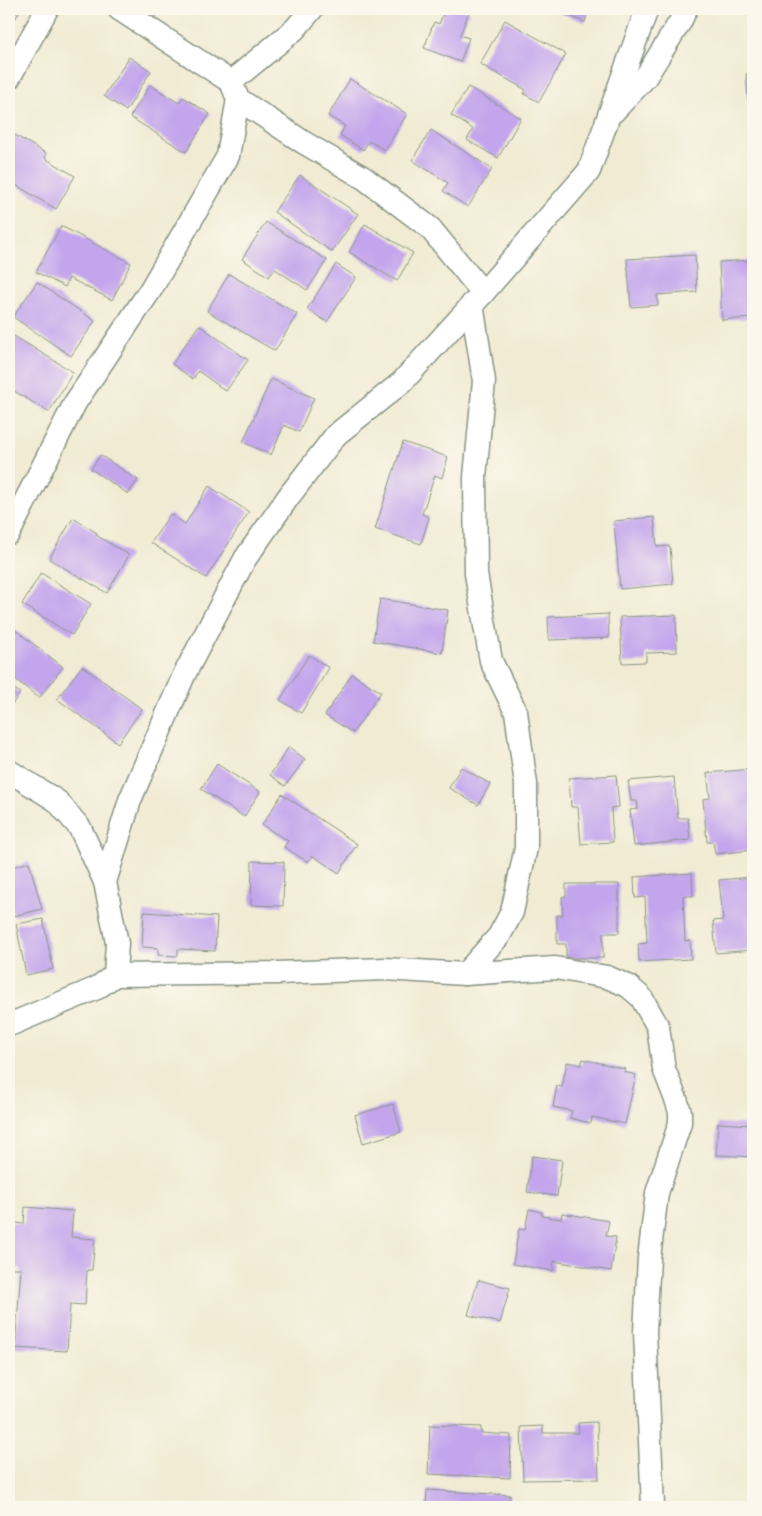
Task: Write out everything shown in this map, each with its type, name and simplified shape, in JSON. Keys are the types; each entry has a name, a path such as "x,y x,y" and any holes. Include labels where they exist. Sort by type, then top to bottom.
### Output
{"street":[{"path":"9,78 47,9"},
{"path":"119,9 234,90 303,142 364,178 430,228 478,299 484,381 475,477 476,574 491,661 516,712 526,784 526,848 512,912 499,936 465,974"},
{"path":"9,533 76,403 151,289 228,156 234,90 312,9"},
{"path":"105,882 130,800 145,764 184,675 245,559 289,496 336,435 402,382 478,299 589,171 647,9"},
{"path":"610,115 645,78 686,9"},
{"path":"9,771 56,801 80,828 105,882 117,943 115,975"},
{"path":"9,1024 97,988 115,975 277,973 385,969 465,974 555,968 607,977 628,986 641,996 658,1026 664,1069 680,1112 680,1124 657,1194 648,1258 645,1332 653,1507"}],"building":[{"path":"9,9 21,9 9,29"},
{"path":"134,9 160,9 150,25"},
{"path":"445,9 461,9 469,12 460,35 469,38 460,62 424,48 434,22 439,24"},
{"path":"549,9 589,9 585,22"},
{"path":"505,20 566,54 539,102 524,94 526,90 480,64"},
{"path":"129,57 151,71 126,111 104,96"},
{"path":"753,73 753,107 749,107 746,74"},
{"path":"350,79 407,114 385,150 369,141 363,150 340,135 345,126 328,116"},
{"path":"150,85 179,103 183,97 210,114 186,152 130,117"},
{"path":"468,87 521,118 498,158 467,140 473,129 451,115"},
{"path":"431,130 492,169 468,207 443,191 448,183 412,160"},
{"path":"15,135 47,154 45,158 75,176 56,209 9,181 9,146"},
{"path":"300,175 358,214 332,252 274,212"},
{"path":"266,222 327,260 307,290 275,269 269,277 242,259"},
{"path":"365,224 413,253 397,281 349,252"},
{"path":"61,226 131,263 112,300 69,278 65,287 36,272"},
{"path":"695,255 697,292 657,295 658,305 631,307 627,259"},
{"path":"753,260 753,318 722,320 719,262"},
{"path":"336,264 356,277 327,322 307,309"},
{"path":"229,274 297,314 275,351 207,311"},
{"path":"37,282 95,321 71,356 13,317"},
{"path":"199,325 248,360 226,391 198,371 193,379 172,364"},
{"path":"9,333 73,372 49,412 9,388"},
{"path":"271,379 314,398 299,432 284,425 271,455 243,442"},
{"path":"403,442 448,457 442,478 435,475 422,514 429,517 421,544 375,529"},
{"path":"100,455 138,480 128,494 91,469"},
{"path":"209,486 249,512 206,578 151,543 170,514 185,524"},
{"path":"654,517 657,547 670,546 673,584 620,589 614,521"},
{"path":"73,518 97,533 96,535 129,555 107,593 49,559"},
{"path":"41,573 91,604 72,635 22,604"},
{"path":"380,599 448,610 442,653 373,641"},
{"path":"608,614 609,638 549,640 548,617"},
{"path":"676,615 677,652 646,653 646,662 622,663 620,617"},
{"path":"9,625 63,667 39,698 9,674"},
{"path":"309,655 329,668 301,713 280,700"},
{"path":"82,666 142,709 118,743 57,699"},
{"path":"352,674 381,692 353,733 325,715"},
{"path":"9,685 20,693 9,709"},
{"path":"289,747 305,759 285,786 270,775"},
{"path":"217,764 260,792 244,817 201,789"},
{"path":"461,767 490,784 478,805 449,788"},
{"path":"753,769 753,850 715,854 713,842 707,842 703,799 710,798 707,773"},
{"path":"616,775 619,807 611,808 613,842 581,844 578,807 571,807 569,778"},
{"path":"674,777 678,818 688,818 690,840 634,846 630,810 638,809 637,801 631,801 628,781"},
{"path":"282,794 357,844 339,873 313,856 308,862 284,847 288,841 262,825"},
{"path":"252,861 284,862 283,906 251,905"},
{"path":"29,862 42,909 14,916 9,896 9,868"},
{"path":"692,873 693,896 683,896 685,941 690,940 691,959 639,962 638,944 647,943 645,897 635,898 634,877"},
{"path":"753,877 753,950 716,953 713,921 723,920 719,880"},
{"path":"566,884 619,884 619,933 603,933 603,958 566,958 566,944 557,944 557,915 563,915 562,897 566,896"},
{"path":"144,912 217,917 215,951 178,949 178,956 158,955 158,948 142,947"},
{"path":"43,919 53,969 26,975 16,924"},
{"path":"583,1059 625,1069 624,1072 636,1075 625,1124 592,1117 591,1123 570,1118 572,1111 553,1107 557,1086 562,1087 567,1062 581,1065"},
{"path":"393,1104 401,1132 363,1143 355,1115"},
{"path":"718,1123 753,1125 753,1157 716,1155"},
{"path":"532,1156 562,1160 557,1196 527,1192"},
{"path":"25,1207 73,1211 71,1237 95,1239 92,1270 87,1270 85,1305 70,1304 67,1351 15,1348 21,1268 9,1268 9,1222 24,1224"},
{"path":"529,1209 542,1212 542,1216 561,1219 562,1213 609,1221 606,1236 616,1237 611,1271 554,1261 553,1271 513,1264 519,1229 525,1230"},
{"path":"478,1280 510,1288 500,1323 468,1315"},
{"path":"597,1422 599,1479 523,1480 521,1427 543,1426 543,1433 579,1433 578,1423"},
{"path":"430,1425 481,1427 481,1433 511,1435 510,1478 428,1474"},
{"path":"427,1490 510,1495 510,1507 426,1507"}]}
